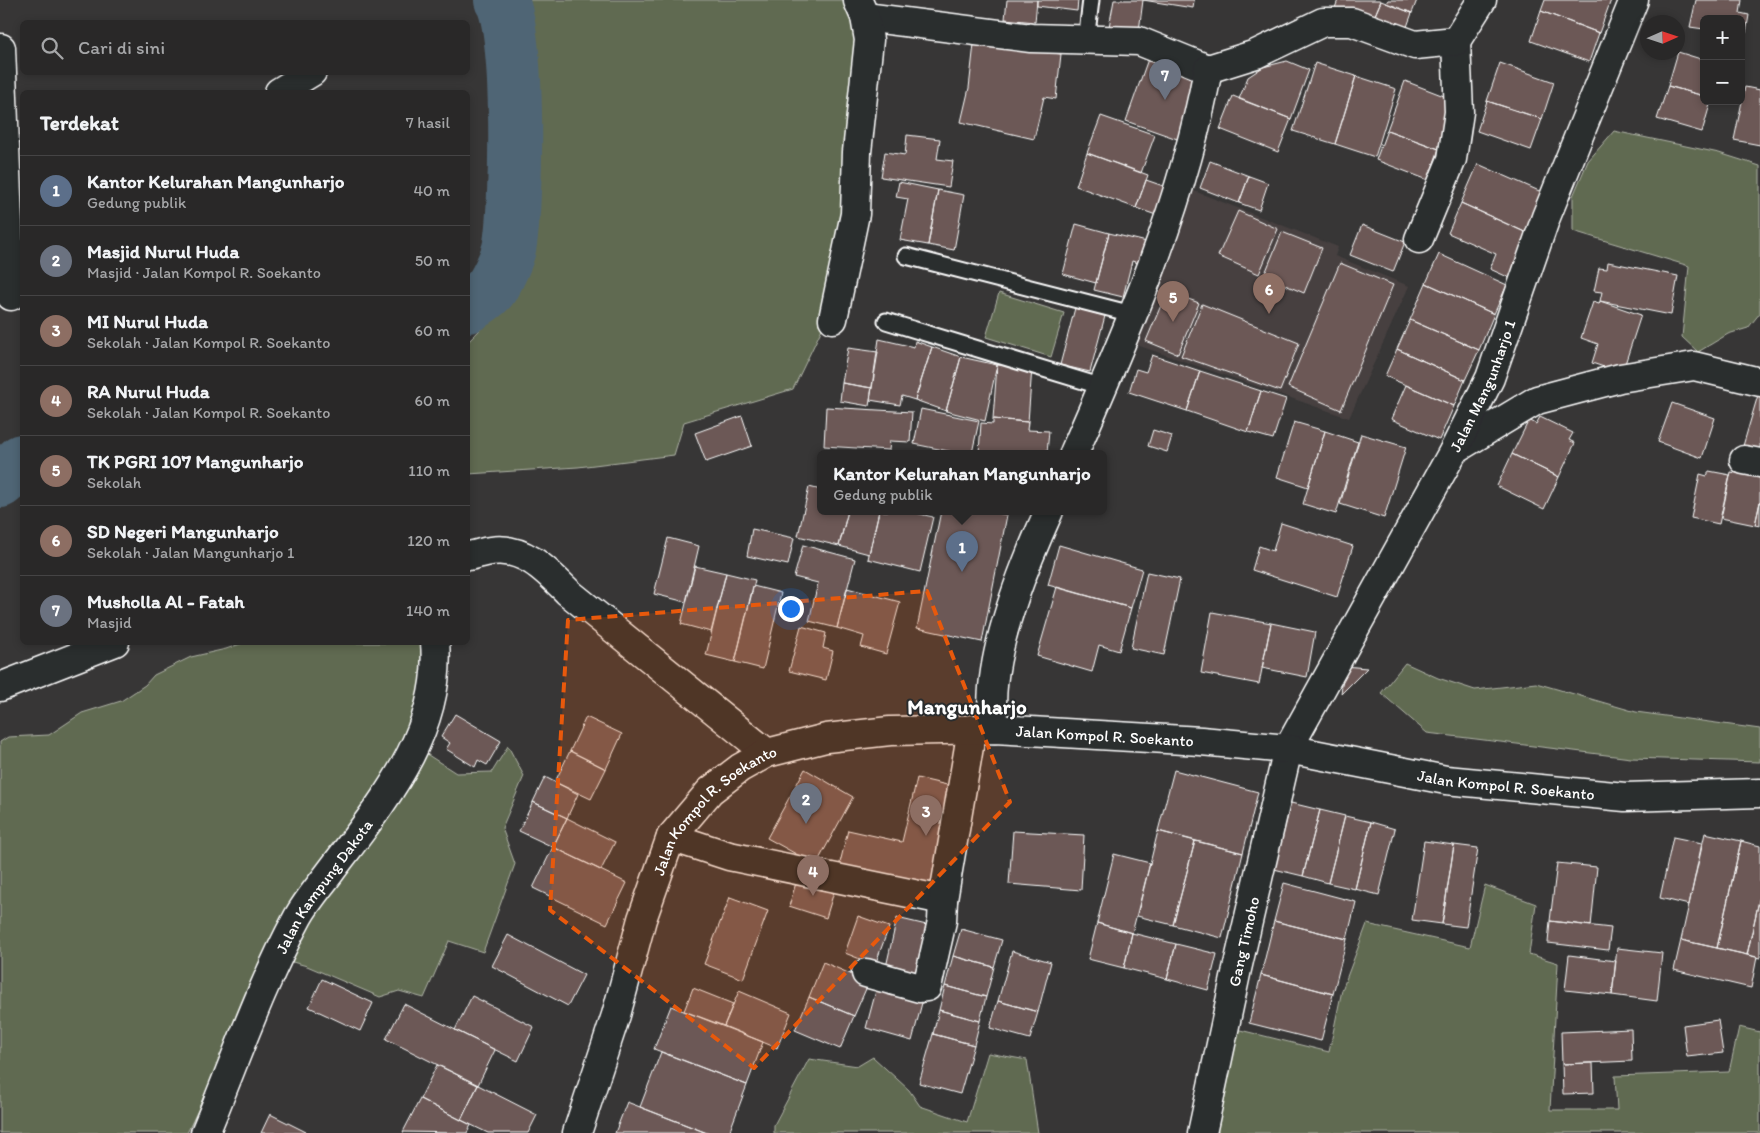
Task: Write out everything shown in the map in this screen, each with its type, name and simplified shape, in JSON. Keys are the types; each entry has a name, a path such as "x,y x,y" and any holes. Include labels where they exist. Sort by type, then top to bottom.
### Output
{"street":[{"path":"1419,239 1452,159 1459,112 1456,41 1482,0"},
{"name":"Jalan Mangunharjo 1","path":"1288,749 1454,450 1490,378 1546,217 1634,0"},
{"path":"833,319 855,214 857,152 869,40 861,8 1030,38 1139,41 1208,69 1256,54 1323,22 1352,22 1415,45 1456,41"},
{"path":"1,48 9,167 11,296"},
{"path":"1075,450 1103,387 1172,207 1201,106 1208,69"},
{"path":"282,90 307,75"},
{"path":"1454,450 1537,400 1620,378 1694,366 1760,382"},
{"path":"866,973 920,988 927,987 942,921 943,900 983,729 992,718 997,659 1026,562 1047,515"},
{"path":"470,556 493,550 524,555 545,569 568,592 767,753"},
{"path":"0,687 107,645"},
{"name":"Jalan Kampung Dakota","path":"205,1133 253,1017 300,915 403,771 418,741 428,713 435,684 435,645"},
{"name":"Jalan Kompol R. Soekanto","path":"577,1133 616,1015 642,919 671,837 710,791 740,768 767,753 826,738 890,731 983,729 1191,740 1288,749 1446,780 1625,797 1760,793"},
{"name":"Gang Timoho","path":"1202,1133 1237,969 1288,749"},
{"path":"671,837 729,856 943,900"}],"lane":[{"path":"1086,41 1091,0"},
{"path":"906,256 1132,314"},
{"path":"886,321 1103,387"}],"highlighted area":[{"path":"927,591 1010,802 754,1068 550,910 568,620"}],"shaded area":[{"path":"1189,189 1338,247 1335,256 1409,286 1349,418 1131,343"}],"green space":[{"path":"514,0 858,0 868,59 830,312 793,389 684,422 674,455 578,467 470,474 470,340 518,291 540,148 528,28"},
{"path":"1614,131 1719,153 1760,166 1760,313 1748,328 1728,334 1698,352 1682,337 1689,266 1573,231 1573,196 1588,161"},
{"path":"999,293 1064,313 1051,357 986,337"},
{"path":"237,645 440,645 418,726 428,755 456,773 492,772 508,746 524,776 502,828 515,864 483,952 449,941 424,998 399,991 380,997 307,966 271,956 187,1133 0,1133 0,742 8,737 49,735 82,713 121,701 145,685 154,675 191,657"},
{"path":"1405,663 1438,678 1475,690 1536,683 1636,712 1760,729 1760,762 1631,758 1427,733 1381,693"},
{"path":"1485,885 1536,904 1529,954 1558,963 1550,1110 1617,1110 1615,1076 1729,1072 1739,1027 1760,1032 1760,1133 1208,1133 1228,1027 1329,1052 1342,990 1367,924 1470,947"},
{"path":"988,1053 1027,1060 1038,1133 774,1133 774,1125 809,1059 858,1066 873,1057 909,1090 920,1106 967,1122"}],"building":[{"path":"1007,0 1037,0 1035,22 1005,19"},
{"path":"1037,0 1078,0 1077,11 1037,6"},
{"path":"1114,0 1143,0 1139,31 1109,27"},
{"path":"1143,0 1194,0 1193,8"},
{"path":"1338,0 1381,1 1372,22 1335,8"},
{"path":"1388,0 1417,0 1412,13 1386,3"},
{"path":"1545,0 1611,0 1599,33 1541,11"},
{"path":"1696,0 1742,0 1740,13 1749,15 1746,33 1745,15 1700,15 1700,28 1690,27"},
{"path":"1381,1 1412,13 1404,35 1372,22"},
{"path":"1541,11 1599,33 1589,62 1531,41"},
{"path":"974,44 1061,54 1056,99 1044,97 1034,139 961,122 969,88"},
{"path":"1685,54 1700,59 1700,95 1668,86 1676,60 1685,60"},
{"path":"1148,59 1205,80 1183,141 1126,121"},
{"path":"1287,61 1309,70 1291,119 1239,99 1248,77 1263,67"},
{"path":"1315,63 1356,76 1335,144 1293,131"},
{"path":"1500,63 1554,82 1542,119 1487,101"},
{"path":"1356,76 1396,89 1375,157 1335,144"},
{"path":"1405,81 1457,101 1439,149 1387,130"},
{"path":"1668,86 1700,95 1700,105 1710,105 1702,132 1657,119"},
{"path":"1745,87 1760,90 1760,145 1734,140 1741,105 1745,105"},
{"path":"1233,96 1291,119 1278,152 1220,129"},
{"path":"1487,101 1542,119 1531,150 1477,131"},
{"path":"1101,116 1155,135 1141,173 1087,153"},
{"path":"1387,130 1439,149 1428,180 1376,160"},
{"path":"907,135 940,139 937,159 953,161 949,187 881,177 885,152 905,155"},
{"path":"1087,153 1148,175 1136,208 1076,186"},
{"path":"1210,161 1249,176 1239,203 1200,188"},
{"path":"1478,164 1546,194 1529,234 1461,203"},
{"path":"1249,176 1268,183 1259,210 1239,203"},
{"path":"1146,180 1172,189 1162,217 1136,208"},
{"path":"899,182 938,190 928,245 900,240 908,199 896,197"},
{"path":"938,190 964,195 954,250 928,245"},
{"path":"1461,203 1529,234 1510,278 1490,269 1496,254 1448,233"},
{"path":"1238,211 1278,229 1259,274 1218,256"},
{"path":"1076,224 1109,233 1096,283 1063,274"},
{"path":"1362,225 1405,242 1393,272 1350,255"},
{"path":"1282,232 1322,248 1304,293 1264,276"},
{"path":"1109,233 1151,243 1145,265 1132,261 1123,297 1094,290"},
{"path":"1439,254 1507,285 1494,314 1426,283"},
{"path":"1608,262 1678,276 1671,315 1600,301 1602,292 1594,291 1599,268 1607,269"},
{"path":"1340,263 1393,285 1341,410 1288,387"},
{"path":"1426,283 1494,314 1479,350 1410,320"},
{"path":"1167,291 1199,303 1178,354 1146,341"},
{"path":"1600,301 1641,315 1622,373 1592,363 1598,344 1581,338 1593,302 1599,304"},
{"path":"1202,304 1299,343 1280,391 1181,356"},
{"path":"1075,308 1105,316 1090,372 1060,365"},
{"path":"1410,320 1479,350 1465,380 1397,349"},
{"path":"879,339 914,347 915,341 932,347 915,400 902,396 900,405 870,400"},
{"path":"932,347 961,357 946,411 915,400"},
{"path":"848,348 878,352 872,388 842,383"},
{"path":"1397,349 1465,380 1454,406 1385,376"},
{"path":"1152,355 1200,371 1187,411 1129,392 1136,369 1146,372"},
{"path":"961,357 997,365 985,421 946,411"},
{"path":"997,365 1032,367 1028,422 993,419"},
{"path":"1200,371 1261,391 1248,432 1187,411"},
{"path":"842,383 872,388 869,406 840,401"},
{"path":"1406,385 1454,406 1439,440 1391,419"},
{"path":"1261,391 1286,399 1273,439 1248,432"},
{"path":"1758,395 1760,396 1760,451 1743,446"},
{"path":"1672,403 1715,418 1702,458 1658,442"},
{"path":"826,407 912,412 910,442 890,441 889,450 824,446"},
{"path":"921,409 979,421 973,450 943,450 914,444"},
{"path":"742,416 752,446 706,462 695,433"},
{"path":"1540,417 1573,433 1569,440 1575,443 1559,477 1512,454 1529,420 1536,424"},
{"path":"993,419 1028,422 1027,430 1049,431 1047,450 979,450 981,423 993,424"},
{"path":"1294,422 1325,431 1308,487 1277,477"},
{"path":"1153,430 1172,436 1167,452 1148,446"},
{"path":"1325,431 1358,442 1336,514 1303,504"},
{"path":"1361,434 1406,447 1384,518 1340,504"},
{"path":"1512,454 1559,477 1544,509 1497,486"},
{"path":"1709,471 1730,475 1719,524 1691,518 1700,474 1707,476"},
{"path":"1731,472 1760,478 1760,502 1755,525 1721,518"},
{"path":"809,487 817,489 817,515 847,515 839,546 798,536"},
{"path":"1760,502 1760,526 1755,525"},
{"path":"847,515 878,515 869,554 839,546"},
{"path":"878,515 924,515 933,517 920,572 868,559"},
{"path":"940,515 1007,515 982,642 917,628"},
{"path":"1281,523 1353,546 1337,597 1252,570 1259,546 1273,551"},
{"path":"752,529 794,538 788,565 747,556"},
{"path":"668,538 699,546 686,602 654,594"},
{"path":"803,545 855,559 837,628 809,621 818,583 794,577"},
{"path":"1059,545 1142,569 1131,608 1048,585"},
{"path":"695,566 726,573 711,632 681,624"},
{"path":"1147,572 1180,579 1164,655 1131,648"},
{"path":"726,573 755,580 735,662 706,655"},
{"path":"753,586 781,593 763,669 735,662"},
{"path":"1057,587 1131,608 1119,651 1099,645 1092,672 1037,656"},
{"path":"847,588 900,602 886,654 861,647 864,636 837,628"},
{"path":"1212,612 1271,623 1259,684 1201,673"},
{"path":"1271,623 1315,632 1307,677 1262,668"},
{"path":"801,626 826,633 823,648 833,651 826,680 789,671"},
{"path":"1344,666 1367,668 1341,694"},
{"path":"455,714 501,741 487,765 478,760 475,767 446,749 450,743 441,737"},
{"path":"586,717 622,734 606,769 570,751"},
{"path":"570,751 606,769 591,799 555,782"},
{"path":"805,769 853,797 816,865 767,838"},
{"path":"1174,770 1258,792 1243,853 1158,831"},
{"path":"545,777 578,794 567,818 533,802"},
{"path":"917,778 960,788 935,895 838,871 848,830 902,842"},
{"path":"533,802 567,818 553,847 519,831"},
{"path":"1291,803 1320,810 1303,876 1274,869"},
{"path":"1320,810 1345,816 1328,883 1303,876"},
{"path":"1345,816 1371,822 1355,889 1328,883"},
{"path":"567,818 615,842 601,870 553,847"},
{"path":"1371,822 1395,829 1379,895 1355,889"},
{"path":"1013,831 1084,835 1081,890 1009,884"},
{"path":"1158,831 1195,841 1173,925 1137,916"},
{"path":"1705,833 1741,841 1717,948 1681,940"},
{"path":"1673,837 1702,843 1689,905 1660,898"},
{"path":"1195,841 1243,853 1222,938 1173,925"},
{"path":"1424,841 1454,845 1442,924 1412,920"},
{"path":"1741,841 1760,846 1760,896 1747,955 1717,948"},
{"path":"1454,845 1478,848 1466,927 1442,924"},
{"path":"553,847 627,883 607,924 533,888"},
{"path":"1114,854 1150,863 1132,933 1097,923"},
{"path":"1557,863 1597,867 1591,926 1550,921"},
{"path":"799,873 836,885 826,918 789,906"},
{"path":"1284,883 1356,902 1347,939 1274,921"},
{"path":"1760,896 1760,958 1747,955"},
{"path":"730,897 768,911 743,979 704,964"},
{"path":"858,916 889,927 875,965 845,953"},
{"path":"897,918 935,927 924,976 886,967"},
{"path":"1274,921 1347,939 1333,994 1261,975"},
{"path":"1550,921 1611,928 1608,950 1548,943"},
{"path":"1097,923 1132,933 1124,968 1088,959"},
{"path":"961,929 1002,940 994,967 953,956"},
{"path":"1132,933 1176,944 1167,979 1124,968"},
{"path":"508,935 584,975 568,1006 492,966"},
{"path":"1681,940 1757,957 1751,988 1674,970"},
{"path":"1176,944 1217,954 1208,990 1167,979"},
{"path":"1617,948 1662,953 1657,1001 1612,995"},
{"path":"1012,951 1051,962 1038,1012 998,1001"},
{"path":"1569,955 1616,961 1612,995 1565,990"},
{"path":"953,956 994,967 986,997 945,986"},
{"path":"823,962 869,982 854,1016 809,997"},
{"path":"1261,975 1333,994 1321,1041 1249,1023"},
{"path":"322,979 373,1003 360,1031 309,1007"},
{"path":"945,986 986,997 980,1021 939,1010"},
{"path":"877,987 923,999 912,1041 866,1028"},
{"path":"693,988 733,1004 724,1026 684,1011"},
{"path":"739,991 791,1013 777,1048 724,1026"},
{"path":"472,996 534,1027 518,1061 455,1030"},
{"path":"809,997 854,1016 840,1049 795,1030"},
{"path":"998,1001 1038,1012 1030,1039 990,1028"},
{"path":"404,1004 495,1050 478,1085 386,1039"},
{"path":"671,1006 763,1042 747,1085 654,1049"},
{"path":"939,1010 980,1021 974,1045 933,1034"},
{"path":"1718,1020 1723,1053 1687,1057 1683,1025"},
{"path":"1631,1029 1632,1061 1562,1064 1561,1032"},
{"path":"933,1034 974,1045 960,1094 919,1083"},
{"path":"661,1052 747,1085 729,1133 707,1133 640,1107"},
{"path":"1593,1063 1594,1093 1563,1094 1562,1064"},
{"path":"437,1065 478,1085 461,1120 420,1099"},
{"path":"478,1085 537,1115 528,1133 488,1133 461,1120"},
{"path":"420,1099 471,1125 467,1133 403,1132"},
{"path":"627,1102 640,1107 707,1133 615,1133"},
{"path":"270,1114 308,1133 261,1133"}],"waterway":[{"path":"470,305 491,288 504,264 509,249 512,229 515,161 514,81 507,17 501,0"},
{"path":"0,481 20,463"}],"place":[{"name":"Musholla Al - Fatah","path":"1165,100"},
{"name":"SD Negeri Mangunharjo","path":"1269,314"},
{"name":"TK PGRI 107 Mangunharjo","path":"1173,322"},
{"name":"Kantor Kelurahan Mangunharjo","path":"962,572"},
{"name":"Masjid Nurul Huda","path":"806,824"},
{"name":"MI Nurul Huda","path":"926,836"},
{"name":"RA Nurul Huda","path":"813,896"}],"district":[{"name":"Mangunharjo","path":"967,706"}]}
